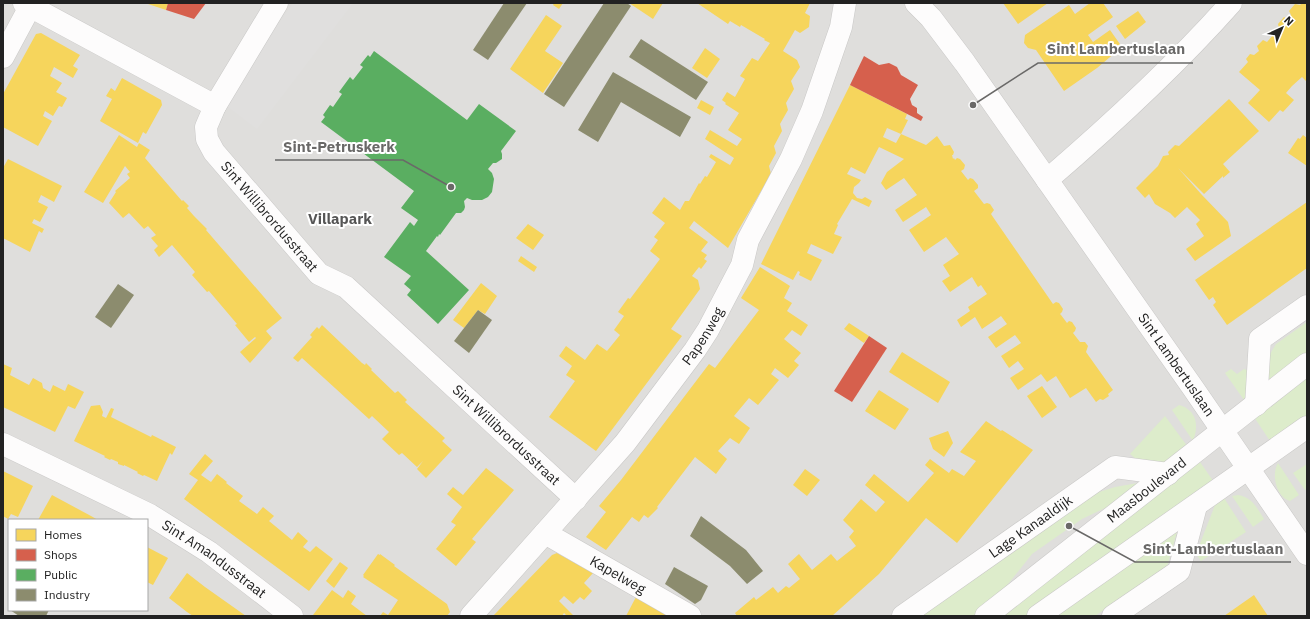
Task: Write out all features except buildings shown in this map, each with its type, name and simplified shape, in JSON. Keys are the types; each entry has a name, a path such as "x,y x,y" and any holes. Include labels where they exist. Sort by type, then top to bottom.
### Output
{"street":[{"name":"Sint Willibrordusstraat","path":"277,3 215,106 206,127 207,139 214,152 319,274 346,287 576,499"},
{"name":"Papenweg","path":"471,616 625,443 695,350 708,330 742,265 748,240 791,158 810,117 841,27 846,3"},
{"name":"Sint Lambertuslaan","path":"916,3 931,18 965,63 1307,554"},
{"path":"1047,180 1097,136 1169,68 1231,3"},
{"path":"3,57 29,4 215,106"},
{"path":"1256,405 1260,339 1307,306"},
{"name":"Maasboulevard","path":"986,616 1307,364"},
{"path":"1038,616 1305,430"},
{"name":"Sint Amandusstraat","path":"3,444 150,515 209,552 292,616"},
{"name":"Lage Kanaaldijk","path":"903,616 1115,467 1168,474"},
{"path":"1113,616 1179,571 1196,506"},
{"name":"Kapelweg","path":"545,533 690,616"}],"shaded area":[{"path":"3,3 1307,3 1307,616 3,616"},
{"path":"293,3 353,3 257,129 223,103"}],"green space":[{"path":"1307,322 1307,354 1268,381 1270,354 1276,344"},
{"path":"1231,369 1237,374 1244,369 1249,371 1244,400 1225,373"},
{"path":"1307,375 1307,416 1270,441 1254,417"},
{"path":"1179,405 1190,411 1195,419 1196,430 1193,441 1172,410"},
{"path":"1165,416 1188,447 1175,460 1154,462 1137,460 1130,454"},
{"path":"1200,462 1216,485 1026,616 1001,616"},
{"path":"1278,463 1299,495 1290,501 1281,495 1276,485 1275,473"},
{"path":"1307,464 1307,488 1305,490 1293,473"},
{"path":"1138,483 1128,497 1082,519 1032,554 1001,593 973,616 914,616 1096,493 1115,487"},
{"path":"1238,495 1251,501 1264,519 1253,527 1232,496"},
{"path":"1224,498 1246,532 1201,561 1196,554 1215,505"},
{"path":"1177,532 1167,567 1095,616 1054,616"}],"place":[{"name":"Sint Lambertuslaan","path":"973,105"},
{"name":"Sint-Petruskerk","path":"451,187"},
{"name":"Sint-Lambertuslaan","path":"1069,526"}],"district":[{"name":"Villapark","path":"340,218"}]}
